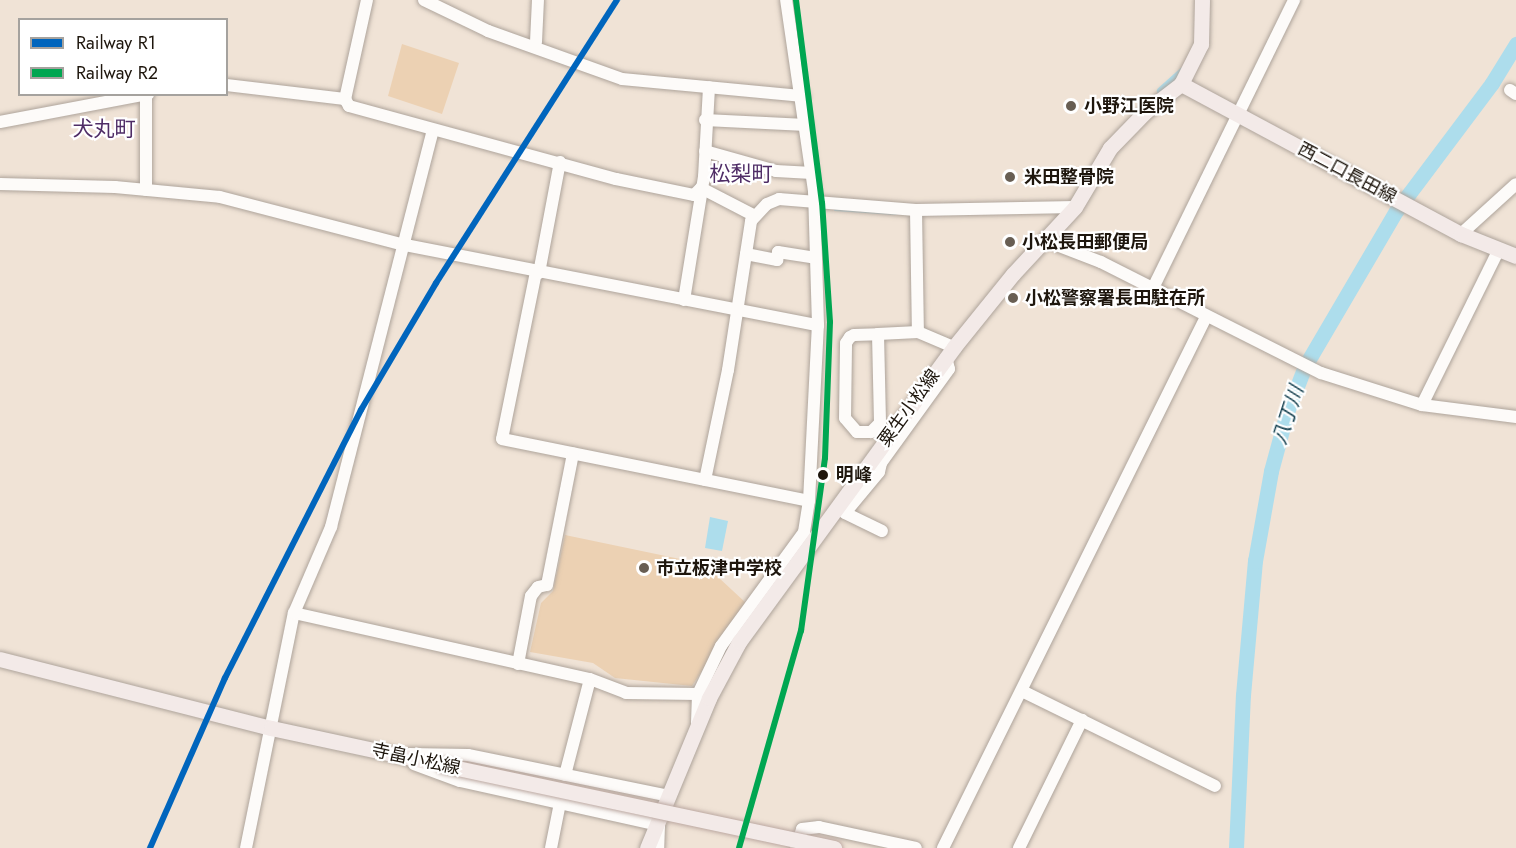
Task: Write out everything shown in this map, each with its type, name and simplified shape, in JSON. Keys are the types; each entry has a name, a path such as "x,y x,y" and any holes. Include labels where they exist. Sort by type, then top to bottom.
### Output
{"main road":[{"name":"粟生小松線","path":"647,848 659,825 697,727 739,642 950,352 1013,273 1076,207 1110,148 1146,111 1181,84 1202,44 1202,0"},
{"name":"西二口長田線","path":"1181,84 1461,234 1516,256"},
{"name":"寺畠小松線","path":"0,659 271,728 834,848"}],"street":[{"path":"368,0 345,99 349,106 616,179 693,195 701,188"},
{"path":"424,0 488,31 622,79 802,96"},
{"path":"536,42 538,0"},
{"path":"697,727 698,694 721,646 804,532 809,501 818,325 816,258 812,173 786,0"},
{"path":"1152,288 1294,0"},
{"path":"228,85 345,99"},
{"path":"684,300 701,188 705,151 705,120 710,87"},
{"path":"0,122 147,96 146,190"},
{"path":"705,120 806,125"},
{"path":"246,848 294,613 331,527 400,244 433,130"},
{"path":"705,151 776,171 812,173"},
{"path":"560,162 502,439 809,501"},
{"path":"0,184 146,190 220,197 400,244 538,273 818,325"},
{"path":"1461,234 1516,184"},
{"path":"701,188 753,215"},
{"path":"705,480 753,215 779,199 916,210 1076,207"},
{"path":"916,210 918,332"},
{"path":"1046,241 1152,288 1321,373 1422,405 1516,417"},
{"path":"1422,405 1499,249"},
{"path":"746,254 777,260 778,252 816,258"},
{"path":"943,848 1206,317"},
{"path":"878,334 880,423 871,432 857,432 845,418 846,343 855,335 918,332 950,352 949,369 881,463 879,472 845,513 882,531"},
{"path":"518,664 531,596 538,587 548,585 573,454"},
{"path":"294,613 590,679 626,693 698,694"},
{"path":"565,775 590,679"},
{"path":"1022,691 1215,786"},
{"path":"1019,848 1082,720"},
{"path":"403,757 412,753 468,755 670,796"},
{"path":"403,757 460,781 659,825 658,848"},
{"path":"551,848 560,803"},
{"path":"796,848 802,829 819,828 916,848"}],"shaded area":[{"path":"402,44 459,63 442,114 388,96"},
{"path":"565,535 704,564 746,603 692,686 615,678 593,663 530,652 541,603 553,591"}],"water":[{"path":"710,517 728,521 722,551 705,548"}],"waterway":[{"name":"八丁川","path":"1236,848 1243,695 1255,561 1271,471 1287,412 1305,366 1396,211 1492,83 1516,44"},
{"path":"1161,91 1183,71"},
{"path":"835,210 896,214"}],"rail line":[{"name":"R1","path":"150,848 225,678 361,410 436,283 617,0"},
{"name":"R2","path":"739,848 801,631 825,458 830,322 822,203 796,0"}],"place":[{"name":"小野江医院","path":"1071,106"},
{"name":"米田整骨院","path":"1010,177"},
{"name":"小松長田郵便局","path":"1010,242"},
{"name":"小松警察署長田駐在所","path":"1013,298"},
{"name":"明峰","path":"823,475"},
{"name":"市立板津中学校","path":"644,568"}],"district":[{"name":"犬丸町","path":"104,129"},
{"name":"松梨町","path":"741,174"}]}
